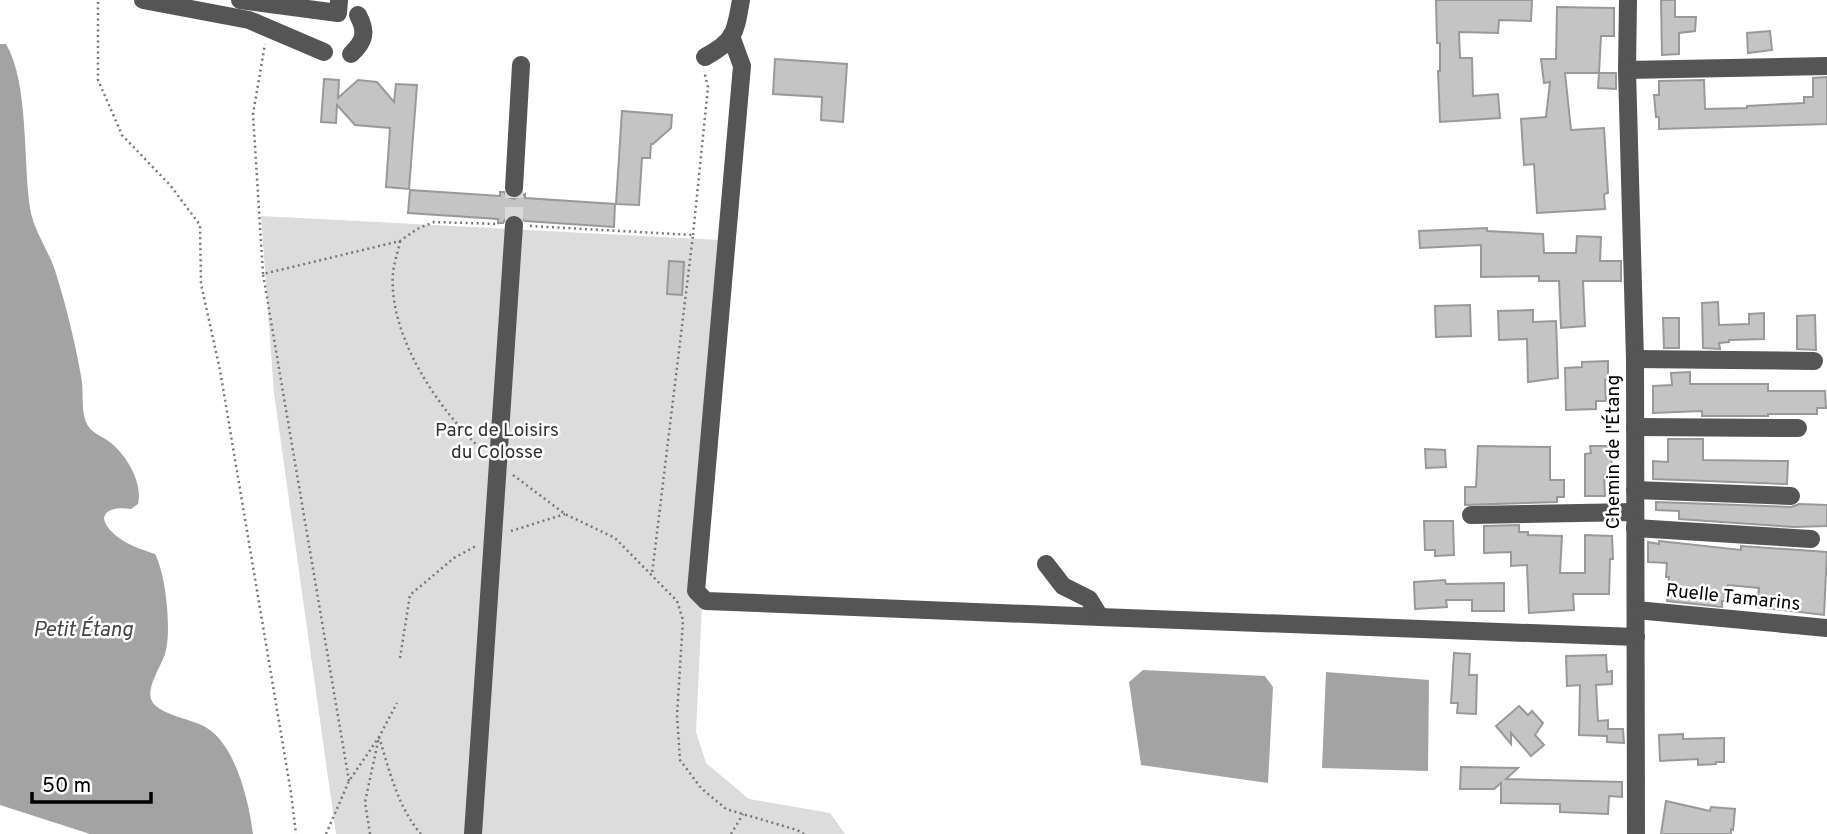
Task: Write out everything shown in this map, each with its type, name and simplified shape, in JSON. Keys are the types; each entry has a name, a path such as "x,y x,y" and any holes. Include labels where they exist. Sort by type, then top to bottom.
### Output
{"street":[{"path":"143,0 249,20 324,52"},
{"path":"240,0 338,7"},
{"path":"704,63 726,46 736,27 741,0"},
{"name":"Chemin de l'Étang","path":"1628,0 1627,70 1635,427 1636,834"},
{"path":"351,54 361,44 364,35 358,15"},
{"path":"731,37 742,66 696,591 706,601 1162,621 1636,637"},
{"path":"514,188 521,65"},
{"path":"1627,70 1827,66"},
{"path":"473,834 513,225"},
{"path":"1634,359 1814,361"},
{"path":"1635,427 1798,428"},
{"path":"1635,490 1791,496"},
{"path":"1471,516 1635,520 1811,539"},
{"path":"1046,564 1063,586 1089,599 1100,617"},
{"name":"Ruelle Tamarins","path":"1636,610 1827,628"}],"path":[{"path":"98,2 98,80 122,135 170,185 200,225 201,284 220,370 296,834"},
{"path":"268,26 253,114 263,274 349,781"},
{"path":"652,574 693,235 708,87 704,63"},
{"path":"263,274 400,241 417,229 434,222 693,235"},
{"path":"400,241 393,274 397,313 416,367 468,437 497,463 565,514 615,538 677,601 683,620 677,715 680,760 701,789 726,809 804,834"},
{"path":"400,658 410,595 454,558 492,538 565,514"},
{"path":"326,834 349,781 380,737 397,703"},
{"path":"370,834 365,802 380,737"},
{"path":"380,737 394,785 415,828 421,834"},
{"path":"731,834 743,814"}],"green space":[{"name":"Parc de Loisirs du Colosse","path":"261,216 719,240 696,732 706,763 749,799 830,813 845,834 336,834 274,393"}],"water":[{"name":"Petit Étang","path":"0,44 6,44 18,80 30,208 54,268 67,314 81,376 85,419 92,431 111,443 123,455 138,487 138,504 131,509 110,510 104,517 105,522 114,534 124,541 155,554 162,575 168,618 167,644 153,682 151,699 167,713 201,725 217,736 226,748 239,776 253,834 90,834 0,805"},
{"path":"1143,670 1265,676 1273,687 1268,783 1141,765 1129,682"},
{"path":"1326,672 1429,680 1428,771 1322,768"}],"building":[{"path":"1436,0 1532,0 1531,21 1499,20 1498,33 1459,32 1460,58 1472,58 1473,96 1498,94 1500,118 1440,122 1440,43 1437,43"},
{"path":"1661,0 1675,0 1675,17 1696,17 1695,31 1679,33 1679,54 1662,55"},
{"path":"1557,7 1614,8 1614,36 1601,36 1599,73 1565,73 1571,130 1604,128 1608,193 1604,194 1605,209 1537,213 1534,164 1524,165 1521,119 1546,117 1550,82 1544,83 1541,59 1556,59"},
{"path":"1770,31 1772,50 1748,53 1747,33"},
{"path":"775,59 847,64 843,122 821,120 822,97 773,94"},
{"path":"1599,73 1616,73 1616,89 1598,88"},
{"path":"1827,77 1827,124 1659,129 1654,95 1659,95 1659,81 1704,80 1705,109 1747,108 1804,103 1804,97 1813,97 1813,78"},
{"path":"324,79 339,80 338,98 358,80 377,82 394,102 396,84 417,85 409,189 386,187 390,128 355,125 337,105 336,123 321,122"},
{"path":"622,111 672,115 671,128 651,144 650,158 642,158 639,205 616,204"},
{"path":"410,190 500,196 500,192 504,192 507,197 514,199 525,194 525,198 615,204 614,227 525,221 515,214 508,215 503,223 498,223 498,219 408,213"},
{"path":"1487,228 1487,231 1543,234 1544,253 1576,253 1577,236 1601,237 1600,261 1621,261 1621,281 1583,281 1585,326 1561,328 1559,281 1539,281 1539,276 1481,277 1481,245 1420,248 1419,231"},
{"path":"669,261 684,262 682,295 667,294"},
{"path":"1718,302 1719,325 1749,324 1749,314 1764,313 1764,339 1729,340 1719,343 1720,349 1703,348 1702,303"},
{"path":"1470,305 1471,336 1436,337 1435,306"},
{"path":"1533,310 1533,322 1556,321 1558,378 1528,382 1527,339 1499,340 1498,311"},
{"path":"1815,315 1816,350 1797,349 1797,316"},
{"path":"1663,318 1679,318 1679,348 1664,348"},
{"path":"1608,361 1606,401 1596,401 1596,409 1566,410 1565,368 1582,367 1582,362"},
{"path":"1690,372 1690,384 1768,384 1768,391 1825,391 1826,408 1817,408 1817,414 1768,416 1702,416 1702,411 1653,413 1653,386 1672,385 1671,373"},
{"path":"1668,439 1703,439 1703,460 1788,461 1787,484 1653,479 1653,461 1668,462"},
{"path":"1478,446 1550,447 1550,480 1564,480 1564,497 1557,497 1557,502 1465,505 1465,487 1476,487"},
{"path":"1590,446 1611,446 1612,475 1604,475 1605,496 1585,496 1585,454 1591,453"},
{"path":"1425,449 1445,450 1446,467 1426,468"},
{"path":"1656,502 1791,507 1799,504 1827,505 1827,526 1794,527 1679,519 1679,511 1656,510"},
{"path":"1424,521 1453,521 1454,555 1435,556 1435,550 1425,550"},
{"path":"1519,525 1519,532 1528,532 1528,535 1562,536 1560,573 1585,573 1585,535 1612,536 1613,559 1610,559 1609,594 1573,594 1574,610 1529,613 1527,565 1511,566 1511,552 1484,553 1484,526"},
{"path":"1659,541 1741,550 1741,546 1827,552 1824,615 1757,607 1759,588 1728,585 1726,601 1722,601 1722,607 1667,601 1667,563 1648,562 1648,542 1659,544"},
{"path":"1445,580 1446,584 1504,583 1504,611 1472,611 1472,600 1446,600 1447,607 1415,609 1414,582"},
{"path":"1454,653 1470,654 1469,675 1477,675 1476,714 1457,713 1458,703 1451,703"},
{"path":"1606,655 1607,672 1612,671 1612,684 1596,685 1598,721 1608,720 1608,729 1623,729 1624,743 1607,742 1607,736 1579,735 1580,685 1567,686 1566,656"},
{"path":"1519,706 1528,715 1532,711 1543,723 1535,735 1544,745 1531,756 1511,733 1511,744 1496,726"},
{"path":"1683,734 1683,739 1724,738 1724,762 1698,765 1698,759 1660,761 1659,735"},
{"path":"1461,767 1518,768 1506,779 1622,782 1622,797 1609,796 1608,814 1560,812 1560,804 1501,803 1501,783 1494,789 1460,789"},
{"path":"1666,801 1710,811 1711,807 1735,809 1733,830 1731,829 1731,834 1661,834"}],"tunnel":[{"path":"514,188 514,225"}]}
